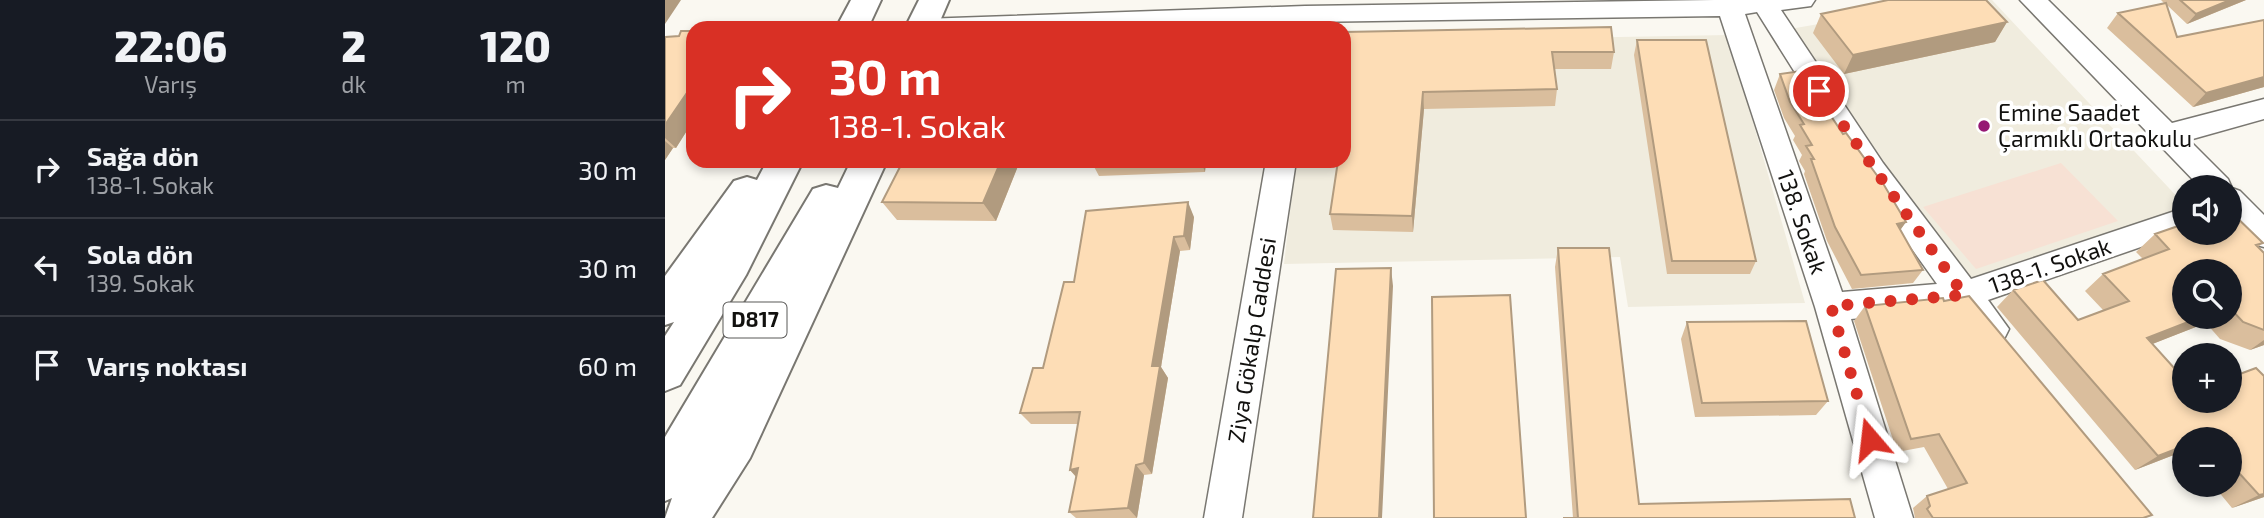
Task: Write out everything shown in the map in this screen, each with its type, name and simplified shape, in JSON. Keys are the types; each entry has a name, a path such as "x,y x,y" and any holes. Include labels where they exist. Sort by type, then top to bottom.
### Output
{"highway":[{"path":"856,21 866,0"},
{"path":"924,21 935,0"},
{"path":"665,308 764,168"},
{"name":"D817","path":"665,372 732,264 781,168"},
{"name":"D817","path":"665,479 843,168"},
{"path":"686,518 734,443 866,168"}],"street":[{"path":"1112,21 1304,14 1730,7 1801,0"},
{"path":"2041,1 2205,175"},
{"path":"1765,5 1832,113 1964,295 2008,348"},
{"name":"138. Sokak","path":"1730,7 1831,306 1893,518"},
{"path":"2167,135 2264,109"},
{"name":"Ziya Gökalp Caddesi","path":"1223,518 1280,168"},
{"path":"2242,213 2264,235"},
{"name":"138-1. Sokak","path":"1831,306 1964,295 2172,224"}],"shaded area":[{"name":"Emine Saadet Çarmıklı Ortaokulu","path":"1956,0 1992,0 2172,191 2172,214 1973,288 1801,49 1790,29"},
{"path":"1728,35 1805,303 1628,307 1620,257 1284,264 1295,168 1351,168 1351,42"},
{"path":"2061,163 2118,221 1976,269 1923,207"}],"building":[{"path":"1888,0 1986,0 2007,22 1853,55 1821,14"},
{"path":"2180,0 2230,0 2196,14"},
{"path":"2166,3 2177,37 2264,20 2264,77 2206,93 2118,13"},
{"path":"1611,27 1614,52 1552,52 1557,89 1423,92 1412,216 1330,214 1337,168 1351,168 1351,32"},
{"path":"681,31 686,31 686,94 665,125 665,37 679,36"},
{"path":"1637,40 1706,40 1756,261 1672,261"},
{"path":"1801,71 1843,134 1846,133 1884,185 1906,222 1897,224 1923,270 1861,275 1835,227 1811,159 1814,159 1806,146 1812,145 1800,125 1804,124 1790,102 1780,74"},
{"path":"899,168 998,168 983,203 882,202"},
{"path":"1188,202 1184,236 1174,237 1152,366 1160,366 1144,463 1136,465 1128,508 1069,512 1078,468 1070,470 1080,412 1020,413 1033,368 1043,368 1064,282 1074,282 1086,211"},
{"path":"2242,223 2263,243 2256,245 2264,253 2264,330 2242,321 2242,259 2172,259 2172,328 2147,338 2172,366 2172,413 2242,413 2242,373 2256,368 2264,376 2264,494 2259,495 2242,476 2242,427 2172,427 2172,451 2158,456 2013,290 2043,280 2078,320 2129,301 2103,274 2169,249 2155,234 2172,228 2172,245 2242,245"},
{"path":"1558,248 1609,248 1639,504 1850,499 1855,518 1578,518"},
{"path":"1391,268 1379,518 1313,518 1336,269"},
{"path":"1510,295 1526,518 1434,518 1432,297"},
{"path":"1969,296 2152,515 2143,518 1933,518 1927,509 1930,506 1927,496 1967,483 1939,434 1911,439 1865,306 1943,298 1944,301"},
{"path":"1806,321 1828,401 1702,403 1687,322"}],"place":[{"name":"Emine Saadet Çarmıklı Ortaokulu","path":"1984,126"}],"route":[{"path":"1819,91 1832,113 1964,295 1831,306 1870,439"}]}
